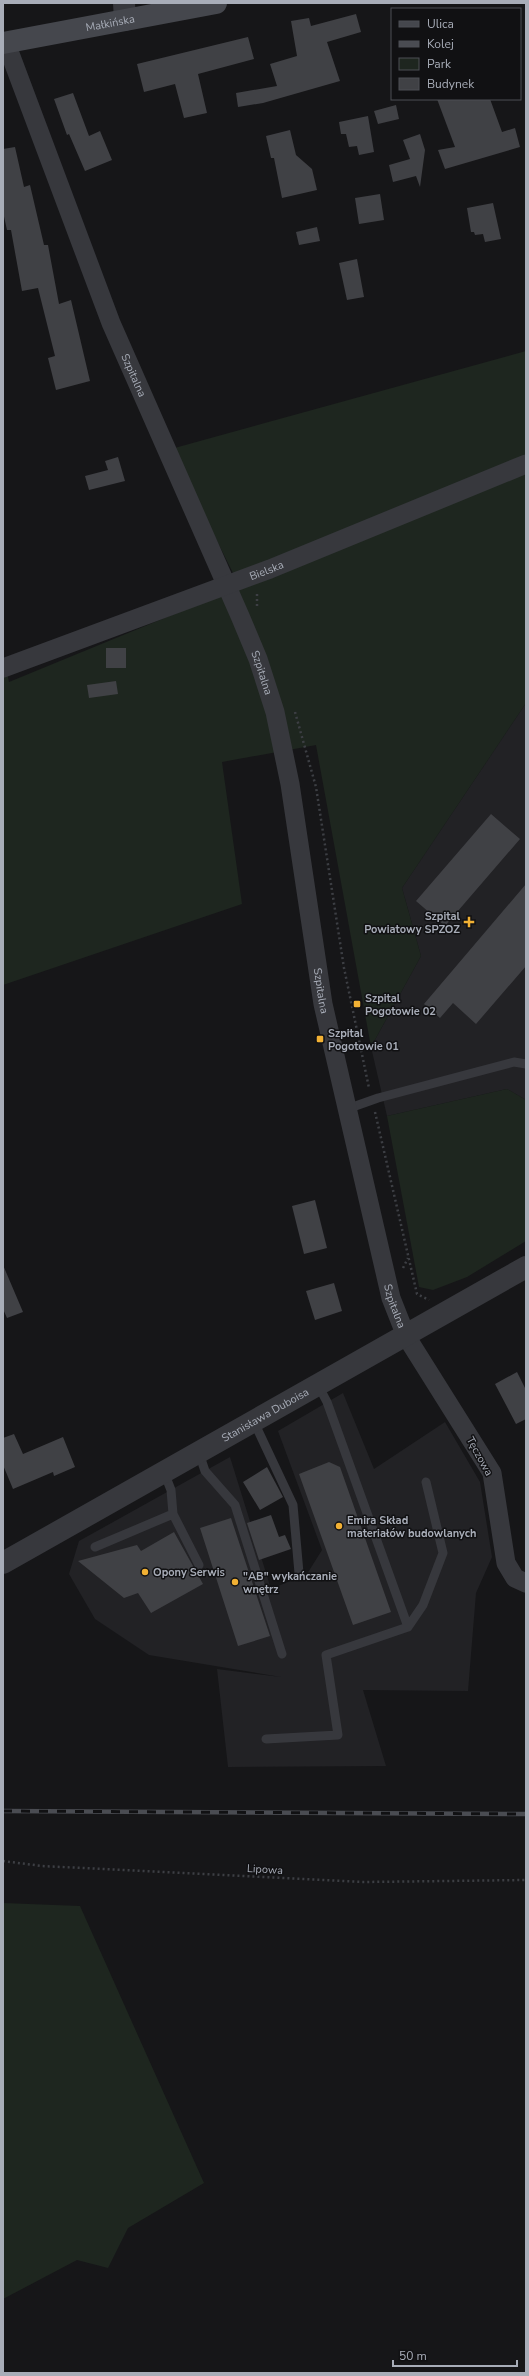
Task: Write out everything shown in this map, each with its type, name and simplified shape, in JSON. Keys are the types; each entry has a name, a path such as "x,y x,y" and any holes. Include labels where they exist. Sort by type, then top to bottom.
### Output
{"main road":[{"name":"Małkińska","path":"4,43 125,11 216,3"}],"street":[{"name":"Szpitalna","path":"4,43 111,323 258,659 284,748 323,1004 391,1298 406,1336"},
{"name":"Bielska","path":"3,668 226,585 526,464"},
{"name":"Stanisława Duboisa","path":"3,1563 526,1267"},
{"name":"Tęczowa","path":"406,1336 492,1473 506,1563 515,1578 526,1583"}],"lane":[{"path":"347,1109 378,1098 514,1062 526,1064"},
{"path":"318,1385 327,1402 408,1627"},
{"path":"254,1422 293,1505 299,1573"},
{"path":"199,1453 205,1471 235,1505 282,1654"},
{"path":"164,1472 171,1490 173,1514 199,1565"},
{"path":"266,1739 338,1734 326,1655 408,1627 423,1605 443,1553 426,1482"},
{"path":"95,1547 173,1514"}],"path":[{"path":"257,609 255,598 258,591"},
{"path":"294,710 316,787 344,968 368,1086"},
{"path":"376,1115 417,1294 435,1301"},
{"name":"Lipowa","path":"3,1861 42,1866 364,1882 526,1880"}],"shaded area":[{"name":"Szpital Powiatowy SPZOZ","path":"526,703 526,1100 507,1089 387,1116 371,1047 421,956 402,888"},
{"path":"343,1393 374,1469 445,1422 480,1482 492,1557 476,1593 468,1691 363,1690 386,1766 228,1767 217,1669 281,1677 149,1655 95,1619 69,1574 79,1541 230,1457 271,1589 307,1574 322,1550 278,1431"}],"green space":[{"path":"526,351 526,703 402,888 421,956 371,1047 316,745 222,762 242,904 3,985 3,653 9,682 240,587 171,449"},
{"path":"507,1089 526,1100 526,1241 467,1277 433,1290 419,1287 387,1116"},
{"path":"3,1903 80,1906 204,2183 128,2228 108,2268 77,2260 3,2299"}],"building":[{"path":"356,14 361,32 327,42 340,81 263,103 238,107 236,93 277,86 270,64 297,56 291,21 309,18 311,26"},
{"path":"248,37 254,59 198,74 207,113 184,118 175,84 144,92 137,64"},
{"path":"73,93 89,136 100,131 112,160 85,171 69,134 67,135 54,99"},
{"path":"437,100 490,100 502,132 515,128 520,147 445,169 438,150 455,147"},
{"path":"396,105 399,119 378,124 374,111"},
{"path":"368,116 374,152 359,155 357,146 349,147 346,134 341,134 339,122"},
{"path":"290,130 296,155 312,169 317,190 282,198 274,158 271,158 266,136"},
{"path":"420,134 425,150 420,187 416,176 393,182 389,165 410,159 403,140"},
{"path":"15,147 24,187 30,185 44,245 48,245 59,304 71,300 90,381 56,390 48,358 55,356 38,288 22,291 11,230 7,230 3,212 3,149"},
{"path":"380,194 384,220 359,224 355,198"},
{"path":"493,203 501,239 485,242 483,234 475,235 474,232 471,232 467,208"},
{"path":"317,227 320,241 299,245 296,232"},
{"path":"357,259 364,297 347,300 339,263"},
{"path":"118,457 125,481 89,490 85,476 108,470 105,461"},
{"path":"106,648 126,648 126,668 106,668"},
{"path":"116,681 118,694 89,698 87,685"},
{"path":"491,814 520,839 445,926 416,901"},
{"path":"526,884 526,966 476,1024 453,1003 440,1018 424,1004"},
{"path":"315,1200 327,1248 304,1254 292,1206"},
{"path":"3,1265 23,1312 7,1318 3,1309"},
{"path":"334,1283 342,1311 315,1320 306,1291"},
{"path":"517,1372 526,1390 526,1419 516,1424 495,1384"},
{"path":"14,1434 23,1454 63,1437 75,1467 54,1476 53,1472 13,1489 3,1465 3,1438"},
{"name":"Emira Skład materiałów budowlanych","path":"329,1462 340,1467 391,1612 353,1625 299,1474"},
{"path":"267,1467 283,1497 260,1510 243,1482"},
{"path":"271,1515 279,1537 285,1535 291,1549 259,1560 247,1523"},
{"name":"\"AB\" wykańczanie wnętrz","path":"231,1518 270,1636 238,1646 200,1528"},
{"name":"Opony Serwis","path":"174,1532 203,1584 151,1613 138,1593 124,1598 78,1561 137,1545 141,1551"}],"railway":[{"path":"3,1811 526,1814"}],"place":[{"name":"Szpital Powiatowy SPZOZ","path":"469,922"},
{"name":"Szpital Pogotowie 02","path":"357,1004"},
{"name":"Szpital Pogotowie 01","path":"320,1039"},
{"name":"Emira Skład materiałów budowlanych","path":"339,1526"},
{"name":"Opony Serwis","path":"145,1572"},
{"name":"\"AB\" wykańczanie wnętrz","path":"235,1582"}]}
